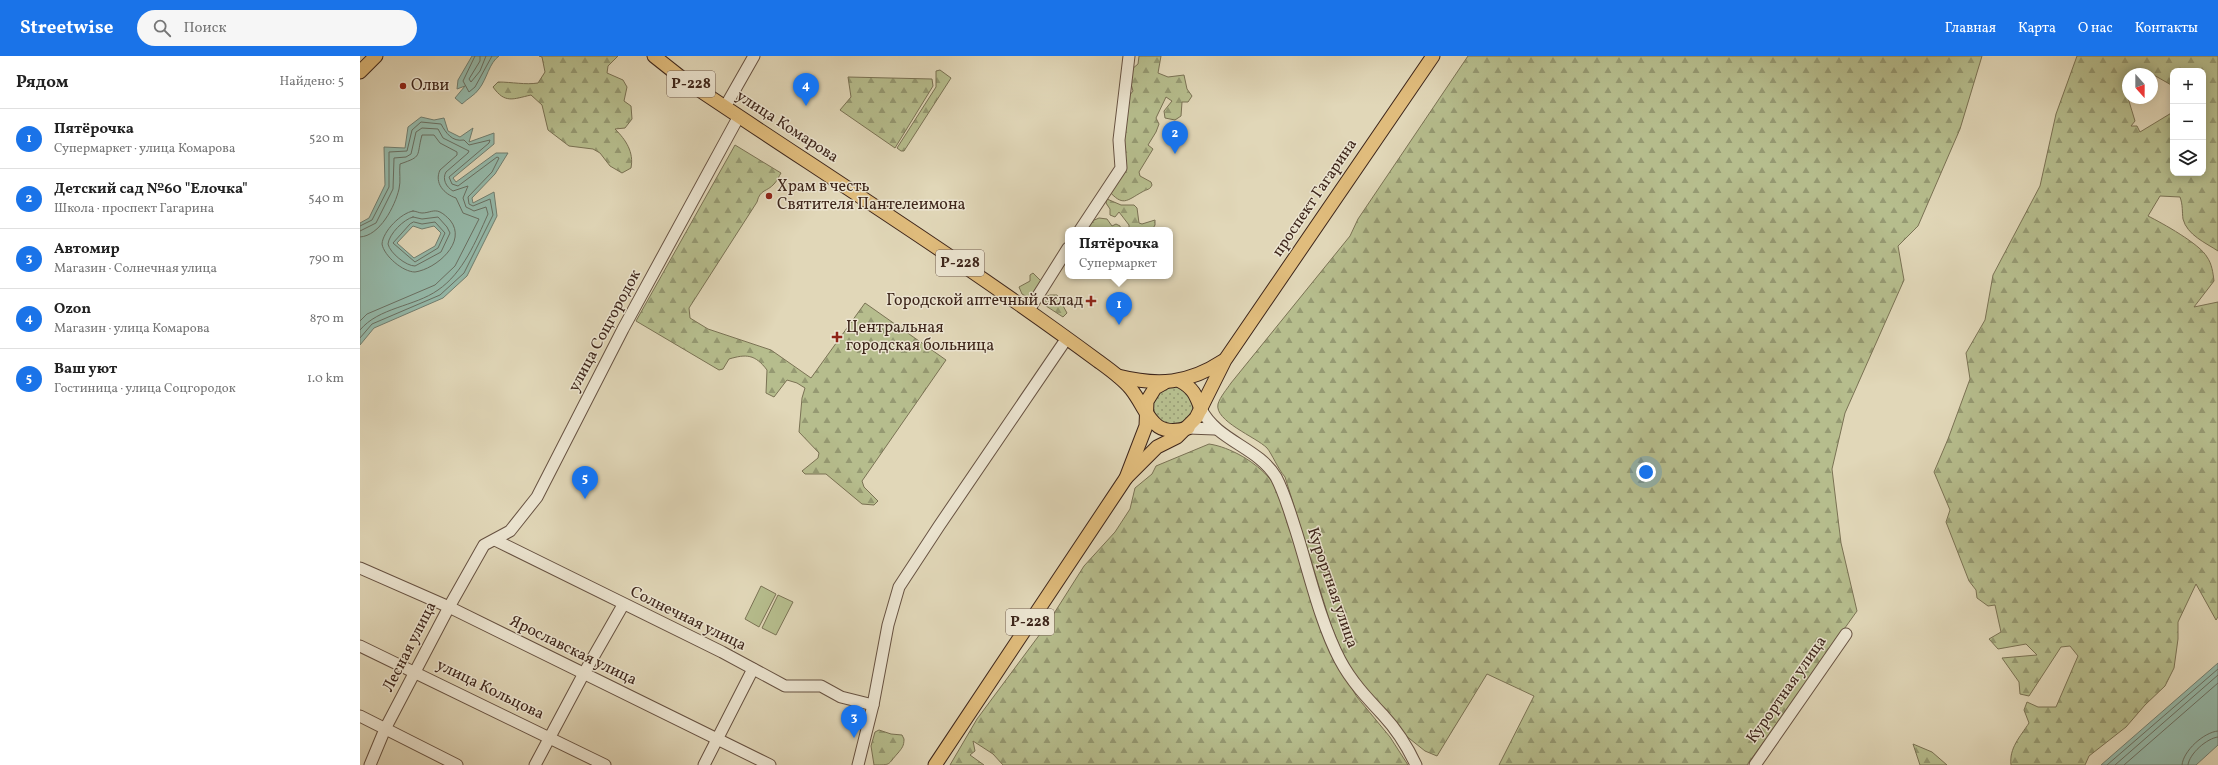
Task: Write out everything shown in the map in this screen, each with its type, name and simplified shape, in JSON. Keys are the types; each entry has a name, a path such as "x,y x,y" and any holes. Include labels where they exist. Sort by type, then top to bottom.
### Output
{"main road":[{"path":"360,72 376,56"},
{"name":"улица Комарова","path":"654,56 667,67 725,107 1029,310 1118,376"},
{"name":"проспект Гагарина","path":"1201,409 1225,360 1434,56"},
{"name":"проспект Гагарина","path":"1180,381 1206,373 1225,360"},
{"name":"Р-228","path":"1118,376 1148,382 1164,383 1180,381"},
{"name":"Р-228","path":"1118,376 1136,397 1147,416 1164,431 1171,432 1188,428"},
{"path":"1180,381 1190,386 1196,394 1201,409"},
{"name":"Р-228","path":"935,765 1126,478 1141,442 1147,416 1148,401 1155,388 1164,383"},
{"name":"Р-228","path":"1126,478 1157,447 1177,437 1188,428 1201,409"}],"street":[{"path":"725,107 754,56"},
{"path":"1082,227 1122,168 1119,140 1129,56"},
{"name":"улица Соцгородок","path":"484,545 510,531 538,497 623,329 739,116"},
{"path":"1029,310 1065,252"},
{"path":"858,765 873,704 887,632 899,587 1067,338"},
{"name":"Курортная улица","path":"1201,409 1215,429 1268,466 1275,476 1290,510 1331,640 1340,661 1358,687 1383,715 1416,765"},
{"path":"1188,428 1215,429"},
{"name":"Солнечная улица","path":"495,540 785,686 821,686 841,697 873,704"},
{"name":"Лесная улица","path":"370,765 385,729 449,607 484,545"},
{"name":"Ярославская улица","path":"360,568 449,607 770,765"},
{"path":"535,765 583,674 623,605"},
{"name":"Курортная улица","path":"1755,765 1846,634"},
{"name":"улица Кольцова","path":"360,646 605,765"},
{"path":"704,765 753,669"},
{"path":"360,716 457,765"}],"green space":[{"path":"539,56 618,56 608,66 607,73 623,80 627,87 624,101 631,106 632,119 625,128 615,129 623,137 628,147 632,162 631,168 622,173 610,166 600,153 593,149 569,146 548,130 542,105 531,95 510,99 501,96 493,87 498,82 528,84 538,83 545,72 542,57"},
{"path":"1139,56 1161,56 1158,73 1168,77 1184,75 1187,89 1192,96 1188,102 1182,102 1181,116 1175,120 1165,118 1164,111 1172,101 1166,97 1156,118 1159,124 1156,132 1148,145 1153,149 1139,172 1140,176 1151,182 1152,185 1149,189 1125,201 1117,199 1108,190 1123,168 1120,141 1129,96 1133,91 1131,84 1132,69 1138,64"},
{"path":"1468,56 1982,56 1960,129 1918,226 1898,246 1904,280 1845,413 1832,469 1841,543 1857,611 1747,765 1499,765 1534,696 1487,674 1437,756 1425,751 1405,735 1360,682 1346,662 1331,625 1285,477 1267,448 1229,422 1222,416 1219,410 1219,401 1231,383 1350,236 1358,219"},
{"path":"2077,56 2218,56 2218,251 2188,230 2183,219 2180,197 2160,196 2148,216 2189,240 2203,252 2209,260 2214,281 2194,307 2218,302 2218,617 2216,620 2196,584 2178,622 2178,639 2174,668 2165,686 2145,705 2126,727 2089,756 2085,765 2011,765 2013,748 2029,723 2024,710 2027,702 2038,707 2056,707 2078,656 2070,646 2061,647 2029,696 2020,694 2019,682 2002,658 2037,655 2026,644 1998,649 1989,639 2001,632 1995,605 1988,606 1977,598 1976,590 1969,581 1946,522 1950,510 1934,472 1970,379 1966,353 1985,320 1993,275 2040,186 2056,114"},
{"path":"940,70 951,78 904,151 901,151 897,148 936,87 936,71"},
{"path":"848,77 932,79 933,86 895,148 840,110 851,97"},
{"path":"735,145 781,173 774,184 758,198 757,202 689,308 690,318 708,329 771,350 811,378 865,303 946,360 862,481 864,487 878,501 874,505 862,504 826,474 805,474 802,471 818,458 819,453 799,432 802,398 805,388 797,383 787,380 774,397 766,393 767,370 754,358 740,356 729,359 723,369 719,370 636,321"},
{"path":"1107,199 1121,205 1134,205 1137,208 1139,223 1142,224 1155,220 1155,225 1154,227 1129,227 1119,212 1115,217 1110,215 1110,209 1106,203"},
{"path":"1099,218 1107,219 1112,226 1116,224 1120,227 1087,227 1092,221"},
{"path":"1033,273 1042,282 1031,299 1022,294 1019,287 1030,281 1030,275"},
{"path":"1057,295 1067,313 1063,317 1043,304 1045,297"},
{"path":"1177,385 1184,388 1190,394 1193,405 1192,413 1184,422 1177,425 1169,425 1162,422 1154,413 1153,401 1156,394 1165,386"},
{"path":"1209,444 1225,448 1242,456 1258,467 1272,481 1280,499 1332,656 1357,697 1390,737 1408,765 1003,765 993,754 973,741 975,751 970,755 984,765 950,765 977,719 1046,626 1084,566 1115,532 1130,509 1135,488 1152,474 1156,466"},
{"path":"761,586 776,594 759,627 745,619"},
{"path":"778,595 793,602 776,635 762,628"},
{"path":"879,730 891,734 902,735 904,739 901,750 889,764 874,765 871,746 875,732"},
{"path":"1913,744 1932,752 1947,765 1920,765"}],"water":[{"path":"472,56 499,56 490,67 479,89 462,104 455,98 465,86 457,89 458,80"},
{"path":"421,117 434,120 444,118 448,131 460,137 473,128 469,142 494,133 494,144 453,178 456,182 496,153 508,153 495,174 472,198 473,203 494,192 497,216 467,276 443,298 374,328 360,345 360,223 369,218 385,185 384,147 405,148 408,127","holes":["413,226 422,229 434,226 441,233 435,246 414,258 397,243"]},
{"path":"2218,663 2218,745 2196,765 2101,765"}],"place":[{"name":"Олви","path":"403,86"},
{"name":"Ozon","path":"806,106"},
{"name":"Детский сад №60 \"Елочка\"","path":"1175,154"},
{"name":"Храм в честь Святителя Пантелеимона","path":"769,196"},
{"name":"Городской аптечный склад","path":"1091,301"},
{"name":"Пятёрочка","path":"1119,325"},
{"name":"Центральная городская больница","path":"837,337"},
{"name":"Ваш уют","path":"585,499"},
{"name":"Автомир","path":"854,738"}]}
